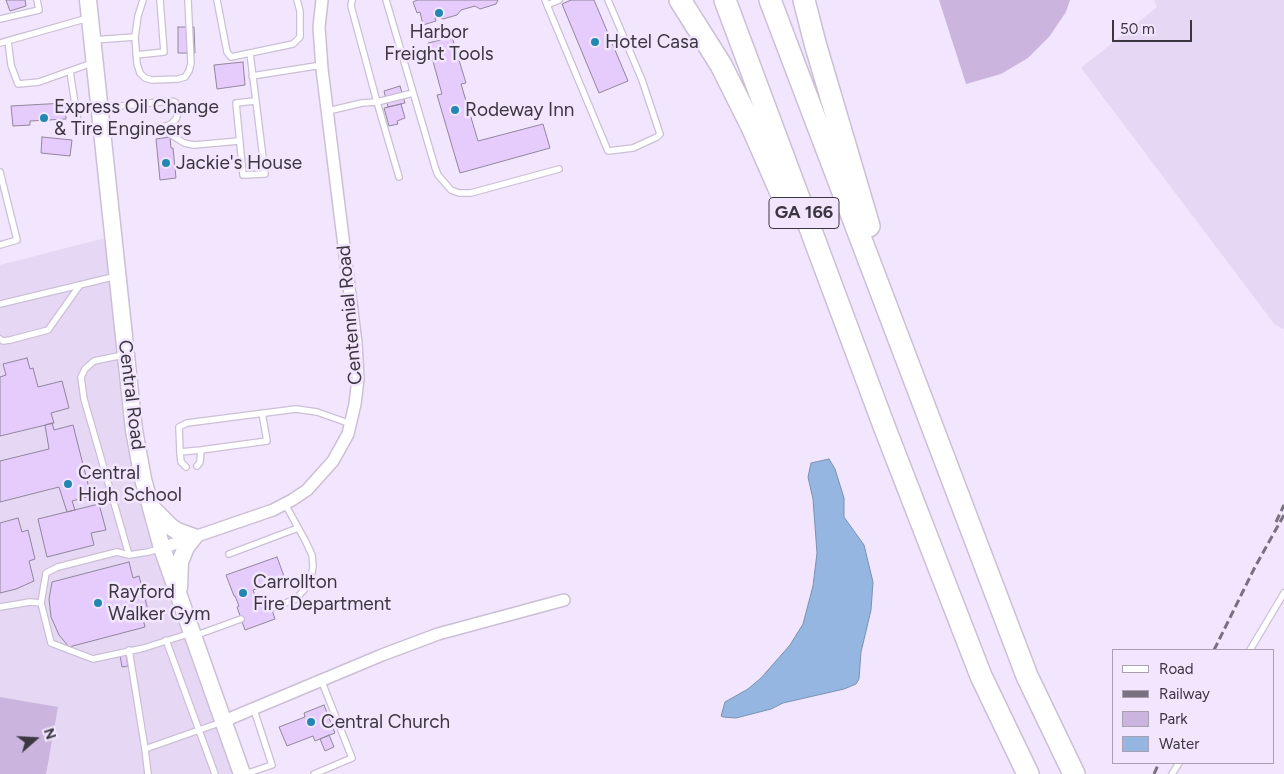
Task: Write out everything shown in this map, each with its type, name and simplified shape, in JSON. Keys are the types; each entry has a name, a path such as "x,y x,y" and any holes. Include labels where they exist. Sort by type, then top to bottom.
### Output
{"highway":[{"path":"680,0 721,65 752,127 804,246 851,365 884,426 981,676 1028,774"},
{"name":"GA 166","path":"725,0 884,426"},
{"name":"GA 166","path":"770,0 894,326"},
{"path":"804,0 873,241 894,326 1027,676 1074,774"}],"street":[{"name":"Central Road","path":"88,0 134,430 149,505 178,596 244,774"},
{"name":"Centennial Road","path":"162,548 273,510 285,504 307,490 333,461 348,434 358,379 356,343 322,65 319,27 322,0"},
{"path":"149,505 171,527 194,538 186,547 180,562 178,596"},
{"path":"224,721 322,682 382,655 438,634 564,600"}],"lane":[{"path":"0,19 39,10 36,0"},
{"path":"143,0 138,16 136,37 137,64 140,73 145,78 152,80 185,77 191,63 188,0"},
{"path":"136,55 164,52 160,0"},
{"path":"217,0 227,52 231,57 293,44 300,38 300,11 297,0"},
{"path":"352,0 351,6 399,178"},
{"path":"386,0 435,167 438,175 450,190 459,193 471,193 559,169"},
{"path":"559,0 546,2 608,151 633,148 660,134 642,80 608,0"},
{"path":"0,43 90,18"},
{"path":"92,40 136,37"},
{"path":"8,41 12,65 18,84 39,82 95,62"},
{"path":"250,53 265,174 243,175 236,103 255,101"},
{"path":"252,76 322,65"},
{"path":"70,70 80,130 163,127 171,124 176,119 178,112 175,102 100,109"},
{"path":"328,111 413,93"},
{"path":"163,127 184,143 194,145 239,141"},
{"path":"0,172 17,240 0,245"},
{"path":"0,304 117,276"},
{"path":"0,339 3,341 10,340 48,330 80,285"},
{"path":"125,355 94,362 84,368 81,377 84,399 128,554"},
{"path":"186,467 181,462 180,452 179,427 183,424 296,409 317,412 350,424"},
{"path":"180,452 267,441 262,413"},
{"path":"197,466 200,462 201,450"},
{"path":"272,608 296,599 311,579 313,566 312,555 285,504"},
{"path":"229,554 298,528"},
{"path":"162,548 148,552 128,554 117,552 58,567 46,573 41,603 51,643 93,659 144,648 241,619"},
{"path":"1251,649 1284,593"},
{"path":"0,607 30,602 41,603"},
{"path":"166,640 215,774"},
{"path":"128,650 148,774"},
{"path":"314,774 352,758 322,682"},
{"path":"244,774 272,764 254,710"},
{"path":"145,748 200,731 224,721"}],"shaded area":[{"path":"1154,0 1284,0 1284,329 1275,325 1081,68 1157,7"},
{"name":"Central High School","path":"105,238 127,439 146,528 233,774 0,774 0,265"}],"green space":[{"path":"939,0 1070,0 1066,12 1049,37 1028,58 1001,74 966,84"},
{"path":"0,697 58,707 46,774 0,774"}],"water":[{"path":"829,459 835,469 844,498 844,517 864,545 873,582 871,610 861,652 859,679 856,684 844,689 783,703 771,709 736,718 723,717 721,716 725,702 748,689 761,678 790,645 803,624 813,586 817,553 813,499 808,477 811,463"}],"building":[{"path":"6,0 25,0 26,6 10,11"},
{"name":"Harbor Freight Tools","path":"417,0 498,0 496,4 480,9 475,6 461,10 457,15 443,19 435,18 436,21 423,25 420,12 417,13 413,2"},
{"name":"Hotel Casa","path":"571,0 594,0 628,81 599,93 562,4"},
{"path":"178,27 194,27 195,53 178,53"},
{"name":"Rodeway Inn","path":"452,37 466,83 461,84 478,141 543,124 550,148 460,173 437,95 442,94 428,43"},
{"path":"243,62 245,85 217,89 214,65"},
{"path":"400,86 405,103 388,107 384,91"},
{"path":"65,103 66,119 30,121 30,125 13,126 11,106"},
{"path":"401,104 405,118 397,121 398,124 389,126 384,108"},
{"path":"42,137 72,140 70,156 41,153"},
{"name":"Jackie's House","path":"170,137 176,178 160,180 156,139"},
{"path":"27,358 30,369 33,368 38,387 62,381 69,408 51,413 54,423 0,436 0,377 6,375 3,364"},
{"path":"52,423 54,430 73,425 91,496 72,501 75,510 67,512 59,487 0,502 0,461 49,449 45,425"},
{"path":"99,504 106,530 91,533 94,545 47,557 38,519"},
{"path":"18,518 22,532 28,530 35,559 29,561 34,581 16,589 0,593 0,523"},
{"name":"Carrollton Fire Department","path":"277,557 285,579 253,590 256,599 267,595 275,619 245,630 237,607 239,606 226,575"},
{"name":"Rayford Walker Gym","path":"129,562 133,578 139,576 148,610 141,611 145,627 69,647 59,635 51,617 49,599 52,582"},
{"path":"126,654 128,666 122,667 120,655"},
{"name":"Central Church","path":"324,705 335,733 315,741 313,736 287,746 279,727 305,717 304,713"},
{"path":"329,735 334,747 325,751 320,739"}],"railway":[{"path":"1276,522 1284,505"},
{"path":"1214,649 1255,567 1284,515"},
{"path":"1154,774 1159,764"}],"place":[{"name":"Harbor Freight Tools","path":"439,13"},
{"name":"Hotel Casa","path":"595,42"},
{"name":"Rodeway Inn","path":"455,110"},
{"name":"Express Oil Change & Tire Engineers","path":"44,118"},
{"name":"Jackie's House","path":"166,163"},
{"name":"Central High School","path":"68,484"},
{"name":"Carrollton Fire Department","path":"243,593"},
{"name":"Rayford Walker Gym","path":"98,603"},
{"name":"Central Church","path":"311,722"}]}
